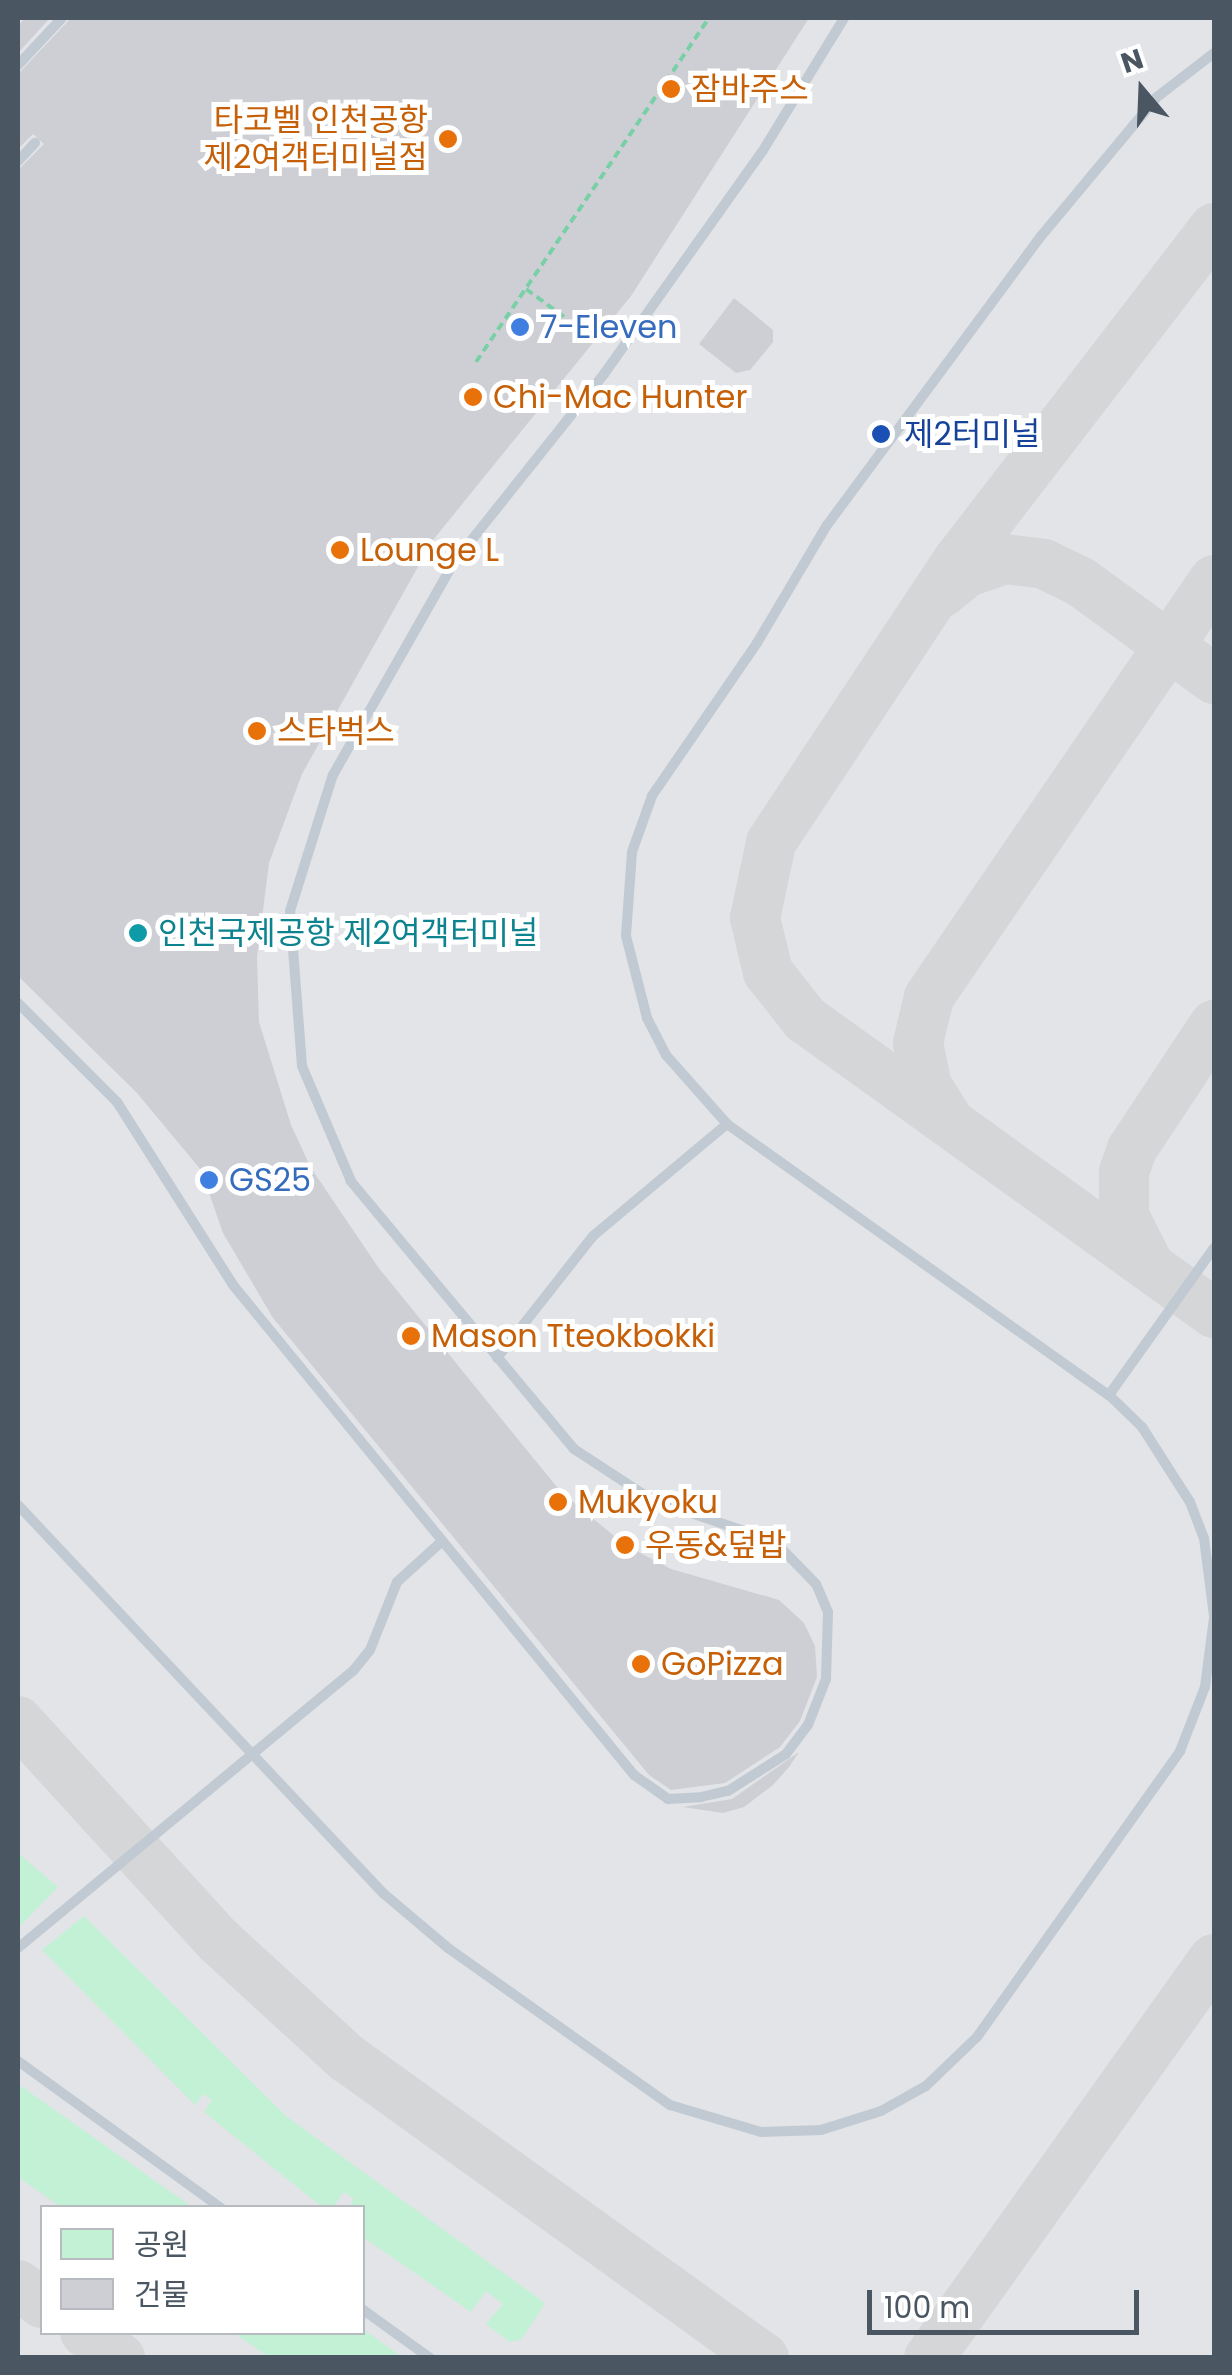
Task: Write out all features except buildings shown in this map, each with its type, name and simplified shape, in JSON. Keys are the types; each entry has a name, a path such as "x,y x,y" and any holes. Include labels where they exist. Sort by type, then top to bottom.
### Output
{"lane":[{"path":"18,65 62,18"},
{"path":"18,1004 117,1102 232,1285 607,1748 668,1799 728,1791 759,1776 808,1725 826,1679 828,1612 796,1558 774,1542 688,1516 624,1484 574,1449 351,1180 321,1121 302,1066 294,1012 290,911 299,868 332,775 454,562 626,342 762,152 844,18"},
{"path":"18,1505 409,1915 634,2083 670,2105 735,2128 821,2130 880,2111 926,2086 976,2037 1180,1751 1205,1687 1214,1617 1204,1538 1182,1485 1142,1426 1109,1396 727,1124 666,1056 635,980 627,886 652,796 757,643 827,526 937,372 1156,97 1214,53"},
{"path":"18,161 35,143"},
{"path":"497,1358 593,1236 727,1124"},
{"path":"1109,1396 1214,1248"},
{"path":"18,1948 353,1671 370,1650 397,1582 440,1543"},
{"path":"18,2061 217,2205"},
{"path":"365,2311 430,2358"}],"path":[{"path":"476,362 709,18"},
{"path":"526,288 567,319"}],"shaded area":[{"path":"18,18 1214,18 1214,2357 18,2357"}],"green space":[{"path":"18,1853 58,1887 18,1928"},
{"path":"84,1916 287,2117 545,2303 522,2339 510,2342 486,2324 503,2304 486,2291 471,2312 365,2238 365,2205 350,2205 354,2199 344,2192 334,2205 320,2205 204,2112 212,2100 203,2094 195,2105 42,1950"},
{"path":"18,2084 189,2205 58,2205 18,2177"},
{"path":"365,2330 402,2357 269,2357 237,2335 365,2335"}],"taxiway":[{"path":"1214,228 958,560 771,843 755,918 768,972 805,1019 1214,1313"},
{"path":"941,593 967,572 1005,559 1044,564 1081,582 1214,679"},
{"path":"947,1118 927,1086 918,1043 929,997 1214,580"},
{"path":"1150,1267 1124,1216 1124,1172 1132,1149 1214,1025"},
{"path":"18,1721 218,1940 347,2058 764,2358"},
{"path":"929,2358 1214,1959"},
{"path":"18,2285 40,2302"},
{"path":"89,2335 120,2358"}],"place":[{"name":"잠바주스","path":"671,89"},
{"name":"타코벨 인천공항 제2여객터미널점","path":"448,139"},
{"name":"7-Eleven","path":"520,327"},
{"name":"Chi-Mac Hunter","path":"473,397"},
{"name":"제2터미널","path":"881,434"},
{"name":"Lounge L","path":"340,550"},
{"name":"스타벅스","path":"257,731"},
{"name":"인천국제공항 제2여객터미널","path":"138,933"},
{"name":"GS25","path":"209,1180"},
{"name":"Mason Tteokbokki","path":"411,1336"},
{"name":"Mukyoku","path":"558,1502"},
{"name":"우동&덮밥","path":"625,1545"},
{"name":"GoPizza","path":"641,1664"}]}
